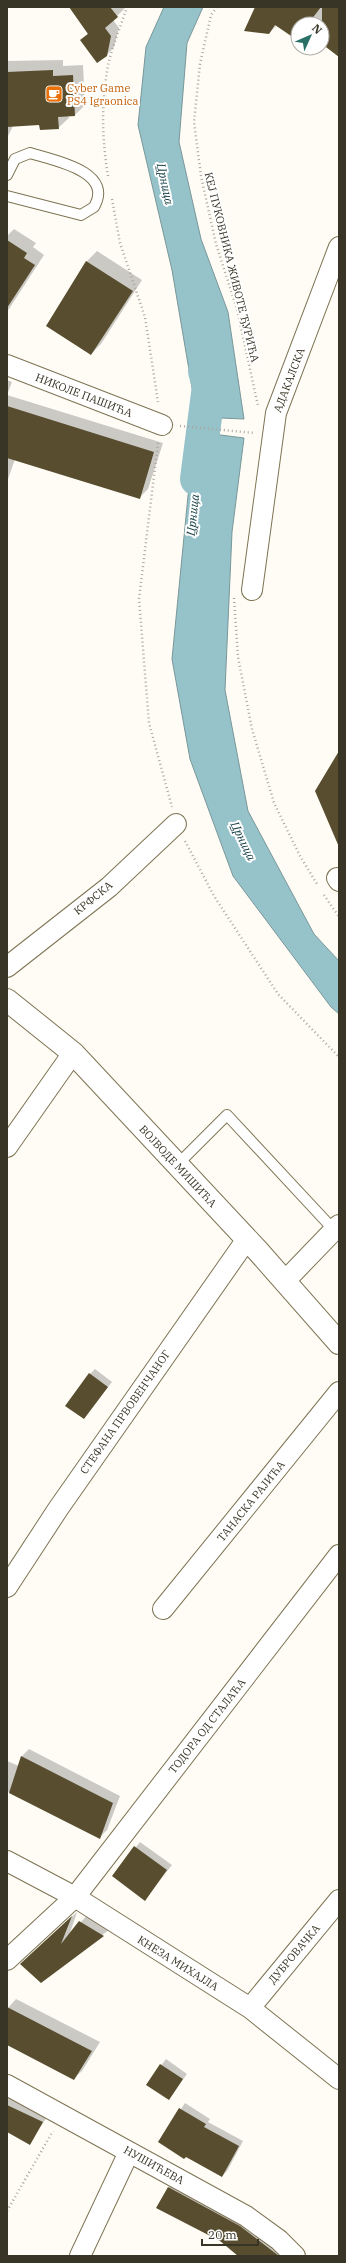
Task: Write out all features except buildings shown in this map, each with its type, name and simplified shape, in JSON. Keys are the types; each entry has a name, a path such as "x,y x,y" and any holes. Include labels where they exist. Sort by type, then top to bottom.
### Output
{"main road":[{"name":"ВОЈВОДЕ МИШИЋА","path":"7,1000 73,1053 247,1239 339,1343"}],"street":[{"name":"АДАКАЛСКА","path":"243,593 276,413 333,287 339,247"},
{"name":"НИКОЛЕ ПАШИЋА","path":"7,365 162,424"},
{"name":"КРФСКА","path":"7,967 109,887 176,824"},
{"path":"7,1147 73,1053"},
{"path":"285,1281 337,1228"},
{"name":"СТЕФАНА ПРВОВЕНЧАНОГ","path":"7,1586 58,1508 247,1239"},
{"name":"ТАНАСКА РАЈИЋА","path":"163,1609 339,1392"},
{"name":"ТОДОРА ОД СТАЛАЋА","path":"7,1960 75,1897 339,1555"},
{"name":"КНЕЗА МИХАЈЛА","path":"7,1861 75,1897 250,2008 339,2079"},
{"name":"ДУБРОВАЧКА","path":"250,2008 339,1900"},
{"name":"НУШИЋЕВА","path":"7,2085 246,2216 279,2240 294,2256"},
{"path":"80,2256 129,2152"}],"lane":[{"path":"7,174 15,159 30,153 82,170 94,182 98,193 94,207 81,215 7,196"},
{"path":"177,1165 227,1115 337,1228"}],"path":[{"path":"109,182 104,152 103,95 108,64 128,7"},
{"name":"КЕЈ ПУКОВНИКА ЖИВОТЕ ЂУРИЋА","path":"217,7 212,15 200,64 194,122 201,176 216,244 237,309 258,408"},
{"path":"112,197 120,243 145,317 162,424 146,526 139,599 149,723 176,824 214,896 278,994 339,1057"},
{"path":"162,424 256,433"},
{"path":"255,440 257,429"},
{"path":"243,593 238,657 252,728 274,803 300,856 339,916"},
{"path":"7,2211 62,2115"}],"water":[{"path":"164,7 203,7 187,43 179,142 201,239 228,312 244,419 197,417 172,270 138,125 146,47"},
{"path":"197,432 244,438 232,532 225,690 248,811 314,934 339,961 339,1014 331,1007 233,876 190,759 172,659 188,496"}],"waterway":[{"name":"Црница","path":"197,479 209,386 205,371"}],"place":[{"name":"Cyber Game PS4 Igraonica","path":"54,94"}]}
